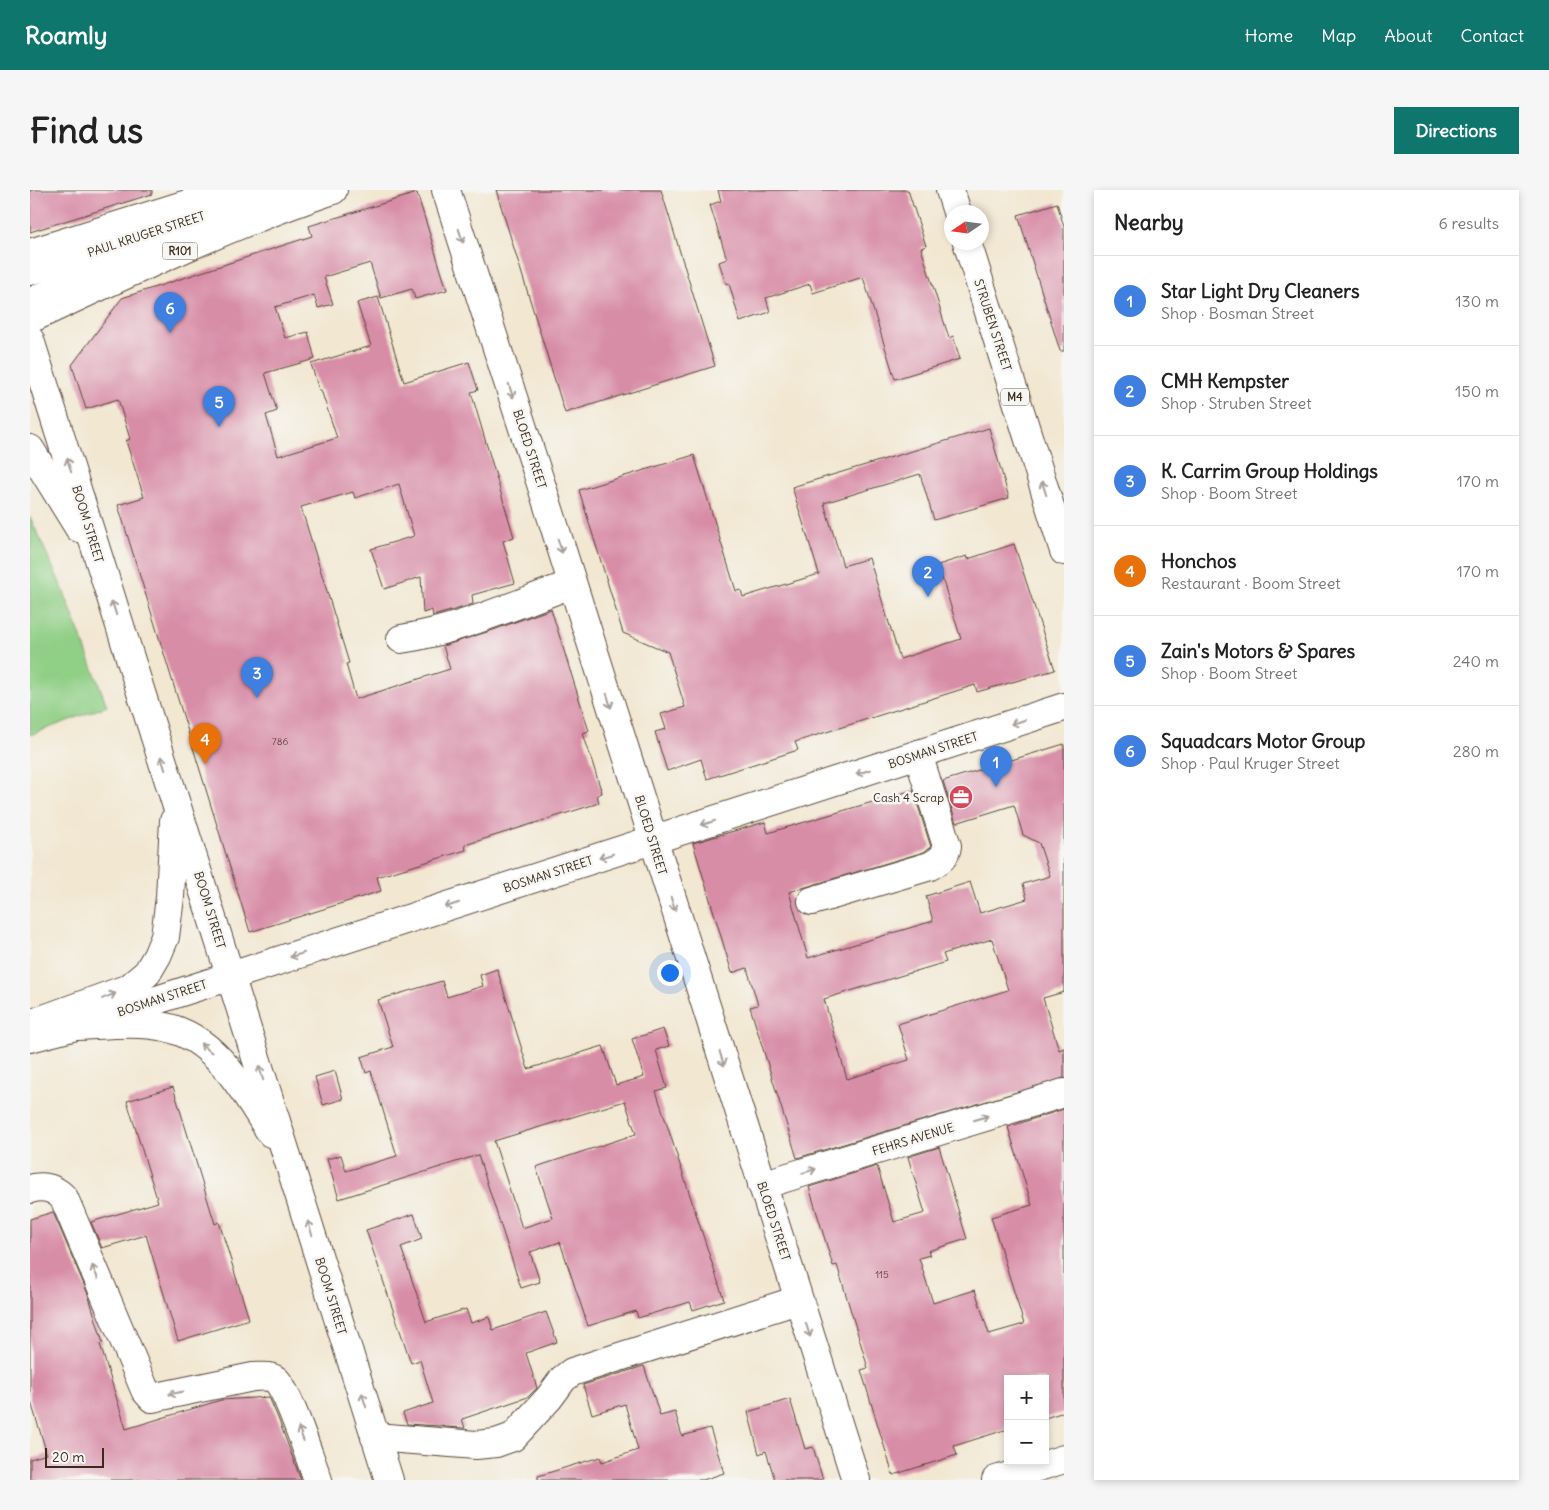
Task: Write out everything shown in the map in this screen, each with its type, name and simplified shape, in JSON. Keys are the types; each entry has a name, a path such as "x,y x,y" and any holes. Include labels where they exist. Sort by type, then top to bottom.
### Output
{"main road":[{"name":"PAUL KRUGER STREET","path":"30,253 232,190"},
{"name":"PAUL KRUGER STREET","path":"30,320 212,237 282,207 333,190"},
{"name":"BLOED STREET","path":"446,190 856,1480"},
{"path":"950,190 955,205"},
{"name":"PAUL KRUGER STREET","path":"30,271 273,194"},
{"name":"PAUL KRUGER STREET","path":"30,302 208,225 273,194"},
{"name":"STRUBEN STREET","path":"969,250 1064,551"},
{"name":"BOOM STREET","path":"30,340 389,1480"},
{"path":"30,449 100,561"},
{"path":"401,639 452,628 572,584"},
{"name":"BOSMAN STREET","path":"30,1038 76,1026 1064,707"},
{"path":"812,901 930,866 942,860 947,846 918,754"},
{"path":"30,1024 128,988 147,973 165,937 168,918 173,850 174,797"},
{"path":"76,1026 153,1025 176,1030 196,1040 224,1065 288,1157"},
{"name":"FEHRS AVENUE","path":"762,1185 1064,1093"},
{"path":"30,1189 39,1186 55,1190 64,1198 145,1390 152,1398 253,1377 276,1379 287,1398 318,1480"},
{"path":"375,1437 476,1445 496,1443 513,1437 549,1398 563,1379 572,1372 798,1300"},
{"path":"996,1480 1064,1459"}],"green space":[{"path":"30,517 64,592 107,706 30,735"}],"building":[{"path":"30,190 152,190 152,194 30,232"},
{"path":"496,190 661,190 715,366 565,413"},
{"path":"718,190 908,190 926,246 921,248 949,338 953,336 960,359 895,379 863,277 813,293 810,284 766,298 770,312 740,322 729,283 726,284 719,262 727,259 710,205 721,201"},
{"path":"417,193 447,290 415,299 412,289 381,298 370,263 324,277 333,304 318,308 314,295 275,307 285,338 308,332 315,359 265,373 277,411 266,415 278,456 337,438 311,364 371,346 357,303 378,297 404,382 469,362 478,390 471,392 514,537 503,541 515,583 472,595 473,604 461,608 433,616 432,610 423,613 421,577 384,589 371,549 414,536 399,484 355,498 353,492 301,507 349,663 346,664 356,699 450,669 443,646 551,609 589,731 583,733 602,793 597,795 599,803 465,845 466,850 377,877 381,891 250,932 118,505 144,497 126,441 130,439 118,399 86,409 72,365 122,298 312,236 309,226"},
{"path":"1057,203 1064,227 1064,351 1060,351 1018,215"},
{"path":"989,428 1009,498 934,520 920,474 824,503 843,566 869,558 900,659 961,639 938,565 967,556 968,559 1014,544 1055,670 977,692 975,685 795,742 798,750 707,779 701,759 667,771 655,732 666,729 661,714 685,707 668,652 623,633 579,490 694,455 736,591 741,590 743,597 819,574 792,487"},
{"path":"1064,744 1064,992 1043,998 1059,1050 1064,1048 1064,1078 797,1158 750,1007 758,1005 747,968 732,973 693,843 765,822 768,833 913,790 931,847 924,852 789,892 808,958 933,921 926,896 970,882 980,913 1027,899 1023,884 1050,876 1039,843 1023,835 1014,805 956,823 943,781","holes":["992,939 1008,990 898,1024 909,1060 847,1079 824,999 946,962 943,954"]},
{"path":"497,969 528,1069 603,1046 616,1085 644,1077 632,1039 663,1029 669,1046 656,1050 667,1088 656,1091 724,1300 693,1310 690,1302 638,1318 636,1311 588,1326 560,1242 530,1252 540,1282 521,1288 478,1155 339,1199 327,1159 341,1155 346,1171 397,1156 371,1071 366,1073 361,1057 393,1047 378,1000 442,981 447,997 483,986 480,975","holes":["625,1101 636,1134 536,1167 553,1218 522,1228 494,1141"]},
{"path":"335,1071 343,1099 323,1105 315,1077"},
{"path":"173,1087 215,1224 219,1222 249,1319 178,1341 146,1235 102,1248 91,1222 158,1202 127,1101"},
{"path":"1064,1109 1064,1412 1049,1417 1049,1375 1004,1375 1004,1430 954,1446 957,1455 893,1475 861,1370 868,1368 837,1265 833,1266 809,1187 877,1166 894,1222 925,1213 908,1157 939,1147 967,1239 928,1251 930,1255 919,1258 933,1303 975,1290 989,1334 1024,1324 991,1217 1032,1205 1008,1127"},
{"path":"53,1212 88,1294 103,1343 100,1344 126,1429 221,1400 269,1397 301,1480 30,1480 30,1459 47,1454 30,1399 30,1219"},
{"path":"414,1214 422,1239 401,1247 426,1322 466,1309 471,1323 489,1317 493,1330 546,1312 557,1342 526,1353 537,1388 528,1397 462,1419 465,1428 407,1424 403,1413 433,1403 420,1360 411,1363 366,1230"},
{"path":"644,1366 660,1416 675,1412 682,1436 710,1428 724,1473 703,1480 538,1480 538,1476 600,1457 602,1462 638,1450 625,1404 592,1414 583,1385"},
{"path":"790,1399 805,1449 813,1447 823,1480 775,1480 766,1451 759,1454 748,1412"}],"place":[{"name":"Squadcars Motor Group","path":"170,333"},
{"name":"Zain's Motors & Spares","path":"219,427"},
{"name":"CMH Kempster","path":"928,597"},
{"name":"K. Carrim Group Holdings","path":"257,698"},
{"name":"Honchos","path":"205,764"},
{"name":"Star Light Dry Cleaners","path":"996,787"},
{"name":"Cash 4 Scrap","path":"961,797"}]}
